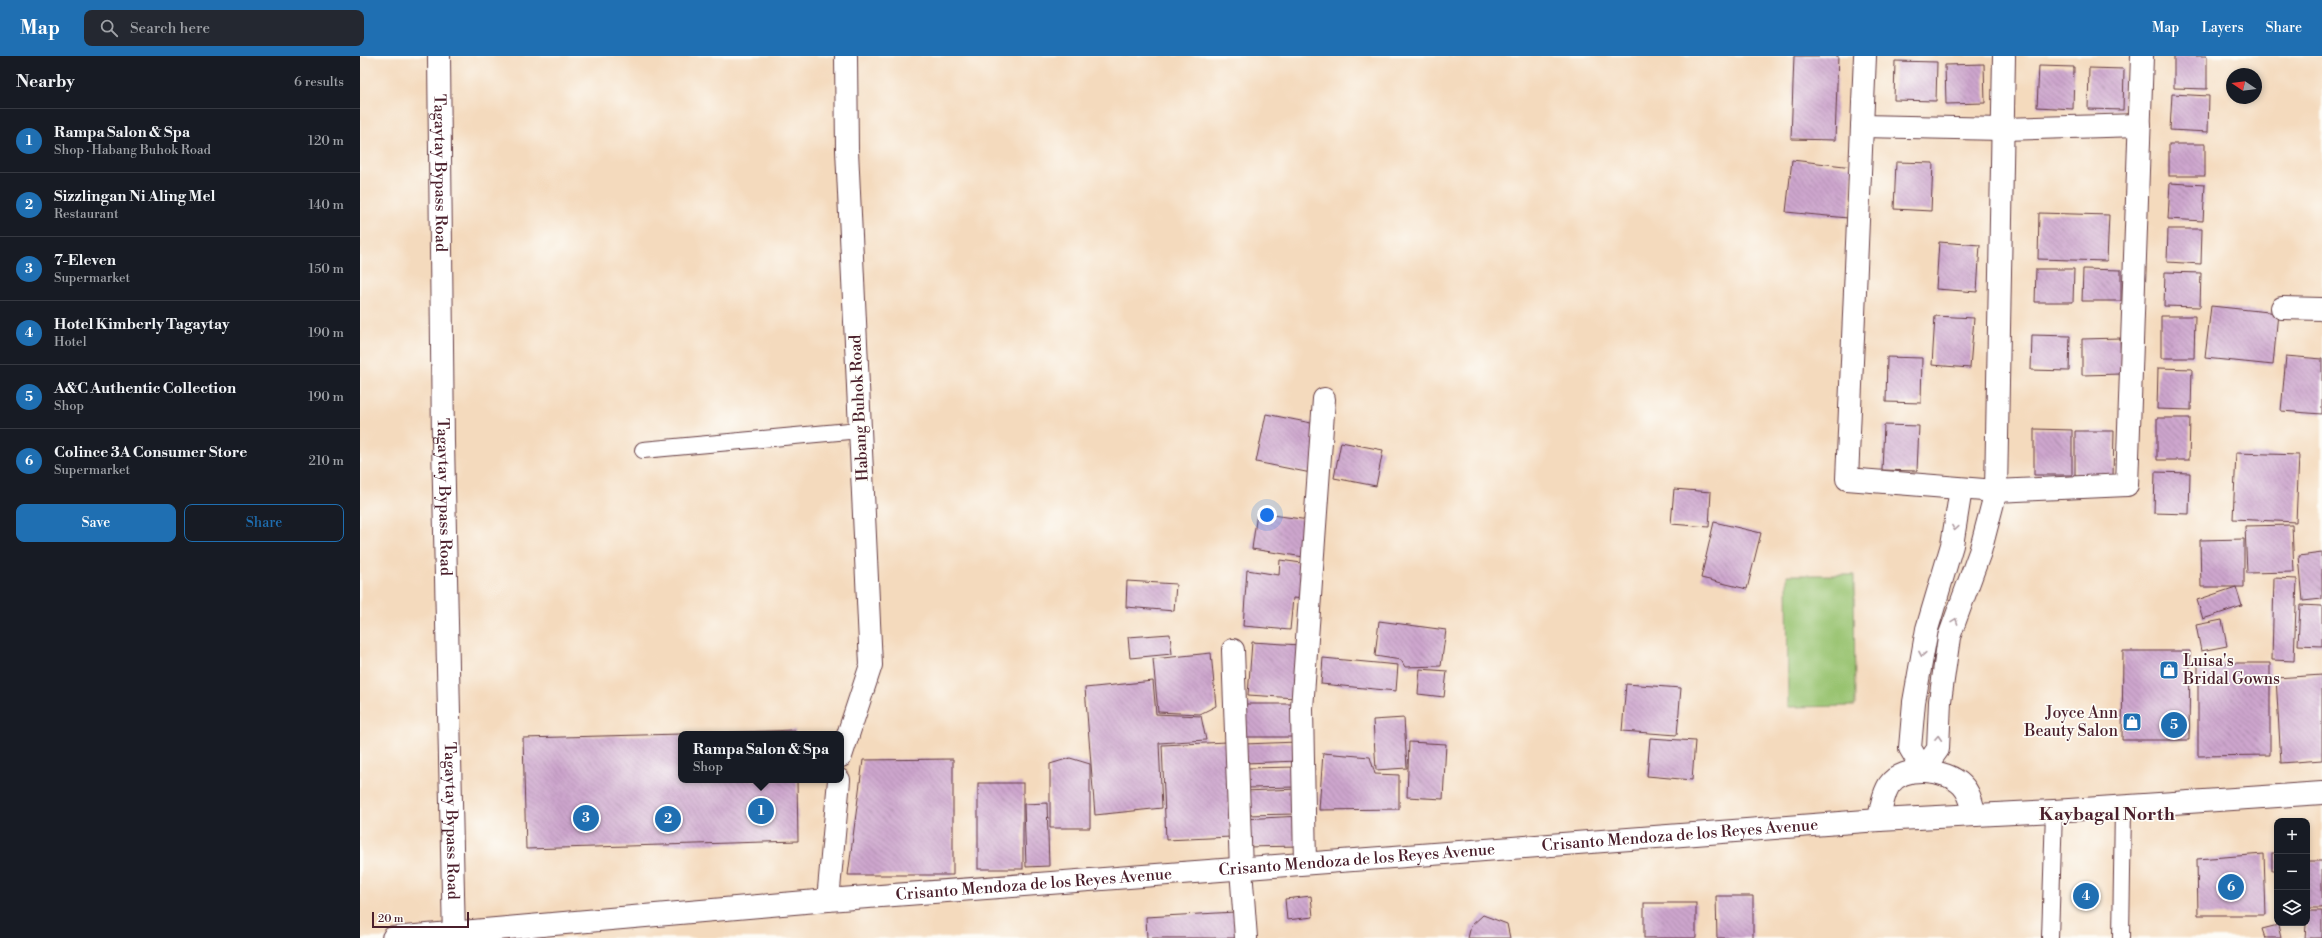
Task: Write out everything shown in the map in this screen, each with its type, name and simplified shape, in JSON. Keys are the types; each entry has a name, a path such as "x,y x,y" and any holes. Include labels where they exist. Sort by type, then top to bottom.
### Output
{"street":[{"name":"Tagaytay Bypass Road","path":"439,56 443,442 454,935"},
{"name":"Habang Buhok Road","path":"844,747 871,665 847,150 846,56"},
{"path":"1865,56 1847,479 1996,491 2127,485 2142,56"},
{"path":"1923,770 1938,749 1940,701 1949,637 1980,552 1996,491 2004,56"},
{"path":"1862,126 2002,130 2140,125"},
{"path":"2282,308 2322,310"},
{"path":"1305,863 1302,709 1324,399"},
{"path":"1923,770 1910,748 1914,702 1927,629 1952,544 1961,489"},
{"path":"1233,650 1241,869 1246,938"},
{"path":"1879,820 1882,801 1890,784 1901,775 1923,770 1946,774 1962,784 1970,796 1975,815"},
{"path":"828,900 839,783"},
{"name":"Crisanto Mendoza de los Reyes Avenue","path":"393,938 454,935 828,900 1305,863 1879,820 2123,807 2322,793"}],"lane":[{"path":"644,450 860,430"},
{"path":"2121,938 2123,807"},
{"path":"2050,938 2054,811"}],"green space":[{"path":"1787,575 1854,575 1855,706 1788,707"}],"building":[{"path":"1794,56 1838,56 1835,140 1791,139"},
{"path":"2174,56 2207,56 2207,89 2174,88"},
{"path":"1895,61 1937,62 1936,101 1894,100"},
{"path":"1984,64 1985,103 1946,104 1945,65"},
{"path":"2039,66 2074,67 2073,109 2037,107"},
{"path":"2089,68 2124,69 2123,110 2088,109"},
{"path":"2172,94 2209,96 2208,132 2170,130"},
{"path":"2169,144 2205,144 2205,176 2169,176"},
{"path":"1792,160 1853,167 1848,218 1786,212"},
{"path":"1896,162 1933,163 1931,211 1894,209"},
{"path":"2170,183 2205,185 2203,221 2168,219"},
{"path":"2039,213 2109,215 2107,261 2038,259"},
{"path":"2168,229 2202,229 2201,264 2167,262"},
{"path":"1939,242 1980,245 1977,292 1936,289"},
{"path":"2036,269 2074,269 2073,302 2035,302"},
{"path":"2083,269 2121,270 2121,301 2082,301"},
{"path":"2165,272 2201,273 2200,307 2164,306"},
{"path":"2211,306 2278,313 2273,365 2205,358"},
{"path":"1935,316 1974,318 1970,368 1932,365"},
{"path":"2161,316 2195,316 2194,358 2161,358"},
{"path":"2032,335 2070,336 2069,371 2031,370"},
{"path":"2120,338 2121,374 2082,375 2082,339"},
{"path":"2286,356 2322,359 2322,414 2281,411"},
{"path":"1887,357 1922,358 1921,403 1886,402"},
{"path":"2158,368 2192,369 2191,410 2157,409"},
{"path":"1266,414 1321,425 1311,473 1256,462"},
{"path":"2157,418 2190,418 2189,460 2157,460"},
{"path":"1884,425 1919,426 1917,471 1882,470"},
{"path":"2034,429 2072,430 2072,475 2034,475"},
{"path":"2075,431 2114,431 2113,477 2075,476"},
{"path":"1341,442 1383,450 1376,486 1334,478"},
{"path":"2236,453 2299,455 2296,522 2233,519"},
{"path":"2155,472 2190,473 2189,514 2154,513"},
{"path":"1674,489 1711,492 1709,527 1671,524"},
{"path":"1257,513 1309,520 1304,557 1252,549"},
{"path":"1714,522 1761,533 1747,589 1701,578"},
{"path":"2292,525 2294,572 2247,573 2245,526"},
{"path":"2244,539 2244,587 2201,587 2200,540"},
{"path":"2322,553 2322,599 2303,601 2299,556"},
{"path":"1280,560 1309,564 1307,599 1293,598 1290,630 1243,626 1247,570 1279,575"},
{"path":"2274,578 2297,579 2294,661 2272,660"},
{"path":"1127,581 1176,584 1174,611 1126,607"},
{"path":"2236,587 2242,606 2203,619 2197,600"},
{"path":"2300,605 2322,606 2322,646 2298,645"},
{"path":"2222,620 2227,646 2201,651 2196,625"},
{"path":"1379,621 1446,630 1441,666 1405,667 1401,660 1375,656"},
{"path":"1170,634 1172,654 1130,658 1128,637"},
{"path":"1252,642 1300,645 1296,698 1248,695"},
{"path":"2123,651 2190,651 2189,740 2122,740"},
{"path":"1211,653 1216,706 1200,714 1158,712 1153,659"},
{"path":"1323,658 1398,665 1396,691 1321,684"},
{"path":"2198,663 2270,663 2270,755 2198,756"},
{"path":"1420,669 1447,671 1444,697 1418,694"},
{"path":"2322,675 2322,760 2281,763 2276,678"},
{"path":"1153,681 1156,714 1201,716 1206,740 1159,743 1162,808 1095,815 1085,688"},
{"path":"1626,684 1681,688 1677,735 1622,731"},
{"path":"1240,704 1295,704 1295,737 1240,737"},
{"path":"1404,718 1407,768 1376,770 1373,720"},
{"path":"795,730 795,731 768,731"},
{"path":"678,734 678,783 797,783 798,841 526,849 523,738"},
{"path":"1650,738 1695,741 1692,780 1647,776"},
{"path":"1227,742 1231,837 1166,840 1162,745"},
{"path":"1298,742 1299,761 1245,763 1244,744"},
{"path":"1409,742 1446,744 1443,799 1407,797"},
{"path":"1323,753 1370,757 1375,774 1399,775 1399,809 1319,810"},
{"path":"1070,758 1090,764 1090,828 1050,828 1050,764"},
{"path":"953,759 953,875 848,875 863,760"},
{"path":"1297,767 1297,787 1247,788 1247,768"},
{"path":"978,783 1023,783 1023,869 978,869"},
{"path":"1299,789 1299,814 1243,815 1243,791"},
{"path":"1047,803 1049,866 1026,867 1024,804"},
{"path":"1301,816 1302,846 1244,847 1242,819"},
{"path":"2272,853 2274,853 2274,870 2272,870"},
{"path":"2264,854 2266,915 2198,915 2197,859"},
{"path":"2310,861 2322,861 2322,908 2310,908"},
{"path":"1311,896 1313,917 1287,920 1285,899"},
{"path":"1716,896 1753,896 1753,938 1717,938"},
{"path":"1644,903 1696,903 1696,938 1644,938"},
{"path":"2310,911 2322,911 2322,938 2305,938 2306,926 2310,926"},
{"path":"1235,912 1236,938 1147,938 1146,917"},
{"path":"1483,915 1507,924 1510,938 1468,938 1471,926"},
{"path":"2278,926 2281,938 2265,938 2262,929"}],"place":[{"name":"Luisa's Bridal Gowns","path":"2169,670"},
{"name":"Joyce Ann Beauty Salon","path":"2132,722"},
{"name":"A&C Authentic Collection","path":"2174,725"},
{"name":"Rampa Salon & Spa","path":"761,811"},
{"name":"7-Eleven","path":"586,818"},
{"name":"Sizzlingan Ni Aling Mel","path":"668,819"},
{"name":"Colince 3A Consumer Store","path":"2231,887"},
{"name":"Hotel Kimberly Tagaytay","path":"2086,896"}],"district":[{"name":"Kaybagal North","path":"2107,814"}]}
